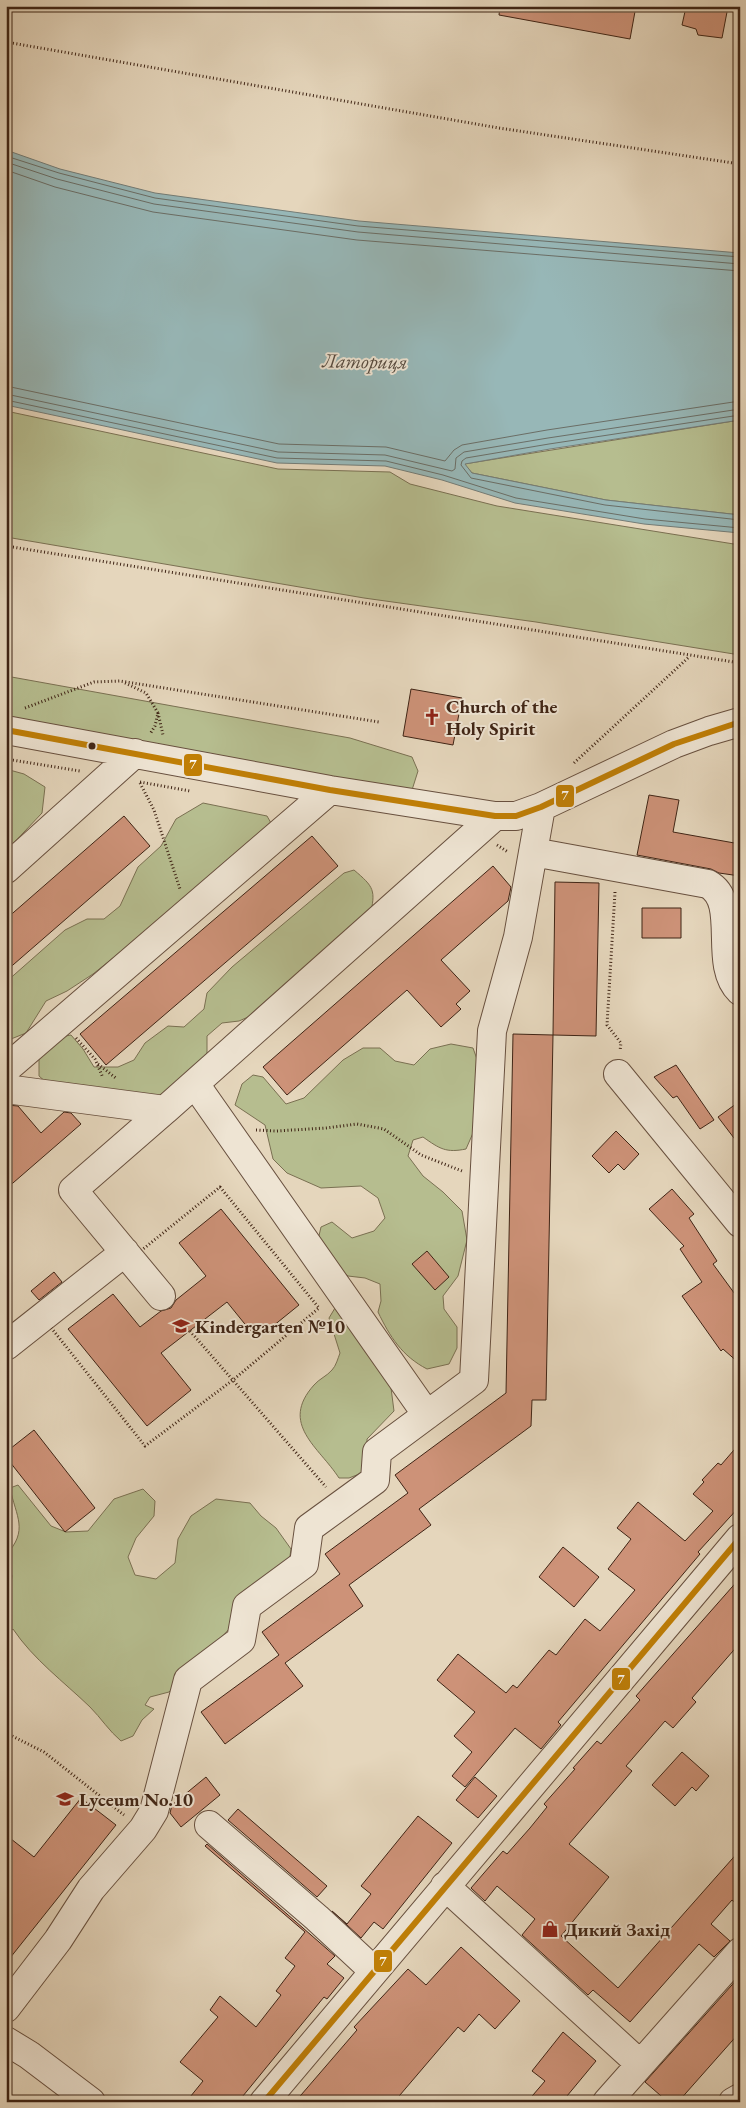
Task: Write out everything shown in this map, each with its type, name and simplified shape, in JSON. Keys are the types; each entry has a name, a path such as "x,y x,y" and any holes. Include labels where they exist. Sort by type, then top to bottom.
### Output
{"street":[{"path":"6,730 330,790 495,816 516,816 541,807 674,744 740,722"},
{"path":"6,869 135,753"},
{"path":"6,1069 330,790"},
{"path":"6,2008 58,1940 90,1889 142,1829 154,1811 188,1680 241,1640 247,1606 304,1564 309,1528 375,1480 377,1452 474,1380 492,1031 518,937 541,807"},
{"path":"161,1296 73,1190 195,1084 495,816"},
{"path":"533,852 708,884 716,888 721,896 724,909 726,964 730,977 740,991"},
{"path":"618,1074 740,1223"},
{"path":"195,1084 427,1415"},
{"path":"6,1089 165,1110"},
{"path":"6,1346 128,1256"},
{"path":"264,2102 740,1538"},
{"path":"209,1825 317,1918 374,1971"},
{"path":"445,1886 640,2064"},
{"path":"613,2100 640,2064 740,1952"},
{"path":"6,2041 29,2055 91,2102"},
{"path":"733,2102 740,2098"}],"path":[{"path":"6,42 499,128 740,164"},
{"path":"6,546 740,663"},
{"path":"573,764 689,656"},
{"path":"120,681 146,693 158,714 155,726 135,753"},
{"path":"23,709 94,682 120,681 379,722"},
{"path":"140,782 156,816 180,887 195,906"},
{"path":"616,867 607,1025 621,1044 618,1074"},
{"path":"76,1037 95,1059 103,1076 99,1101"},
{"path":"225,1128 276,1132 357,1124 384,1129 421,1155 456,1170 485,1174"},
{"path":"220,1188 318,1308 232,1380 145,1446 49,1325 128,1256 220,1188"},
{"path":"190,1331 341,1504"},
{"path":"6,1733 44,1752 142,1829"}],"green space":[{"path":"6,411 278,469 390,472 410,484 497,506 740,545 740,655 536,622 364,598 6,537"},
{"path":"740,420 740,515 606,500 472,473 464,464"},
{"path":"6,676 350,738 412,757 418,771 412,790 6,731"},
{"path":"6,769 24,774 45,787 42,813 6,851"},
{"path":"203,803 267,816 271,823 188,898 93,974 67,991 46,1001 26,1033 11,1039 6,1047 6,982 65,930 87,919 104,919 120,906 138,867 161,846 176,819"},
{"path":"354,870 366,881 372,890 373,900 370,916 255,1014 239,1021 222,1023 207,1036 207,1055 190,1075 176,1081 162,1095 145,1098 47,1083 39,1076 39,1058 60,1037 71,1035 83,1049 94,1067 118,1067 134,1060 145,1043 168,1026 184,1027 204,1009 207,993 232,967 344,873"},
{"path":"451,1044 473,1048 478,1062 473,1133 466,1149 459,1150 443,1149 423,1137 413,1140 408,1156 423,1176 462,1211 467,1240 458,1276 443,1296 444,1309 457,1327 457,1348 449,1364 427,1369 410,1358 387,1330 378,1312 381,1301 380,1284 365,1278 348,1276 335,1264 318,1240 321,1227 332,1222 352,1238 374,1231 385,1218 378,1198 361,1186 321,1188 287,1173 273,1159 265,1125 235,1105 242,1084 253,1075 263,1077 286,1104 304,1098 343,1060 363,1048 380,1048 395,1061 414,1065 430,1049"},
{"path":"338,1303 391,1388 394,1411 367,1439 367,1457 362,1473 349,1478 339,1478 313,1445 301,1423 300,1412 304,1399 316,1383 333,1368 340,1353 329,1318"},
{"path":"18,1485 51,1526 66,1532 88,1531 114,1499 143,1489 155,1501 154,1516 136,1538 128,1557 135,1575 156,1579 175,1563 178,1539 191,1516 216,1499 250,1503 261,1516 276,1528 291,1549 289,1563 238,1601 229,1629 196,1666 169,1692 150,1697 145,1705 154,1709 142,1720 133,1736 121,1741 90,1707 39,1660 13,1629 6,1636 6,1582 10,1591 12,1576 6,1555 13,1546 19,1530 10,1488"}],"water":[{"name":"Латориця","path":"6,150 60,169 155,193 359,221 740,253 740,420 465,464 472,473 606,500 740,515 740,533 644,524 515,503 442,480 385,466 277,463 6,405"}],"building":[{"path":"500,6 636,6 630,39 499,15"},
{"path":"703,6 727,12 722,38 698,35 696,29 682,25 686,7 700,10"},
{"name":"Church of the Holy Spirit","path":"411,689 462,698 453,745 403,736"},
{"path":"649,795 679,800 673,832 740,844 740,876 637,855"},
{"path":"124,816 150,846 6,971 6,919"},
{"path":"312,836 338,866 106,1065 80,1034"},
{"path":"493,866 511,887 508,901 441,960 470,991 456,1004 461,1009 441,1027 407,990 287,1095 263,1067"},
{"path":"555,882 599,883 596,1036 553,1035"},
{"path":"642,908 681,908 681,938 642,938"},
{"path":"513,1034 553,1035 546,1400 532,1400 531,1426 419,1509 431,1525 349,1585 363,1606 285,1663 303,1686 225,1744 201,1712 279,1655 262,1632 340,1574 325,1554 408,1493 395,1475 506,1393"},
{"path":"676,1065 714,1120 700,1129 677,1096 673,1098 654,1077"},
{"path":"740,1101 740,1146 718,1117"},
{"path":"6,1105 18,1106 41,1133 64,1112 71,1113 81,1124 6,1189"},
{"path":"616,1131 639,1154 624,1170 618,1164 609,1173 592,1156"},
{"path":"672,1189 694,1214 689,1218 717,1261 713,1264 740,1301 740,1364 723,1349 721,1351 682,1296 702,1282 680,1249 684,1246 649,1209"},
{"path":"221,1209 299,1305 257,1339 227,1302 161,1353 191,1390 147,1426 68,1329 113,1294 140,1327 161,1311 171,1308 176,1300 206,1276 179,1243"},
{"path":"427,1251 449,1277 435,1290 412,1264"},
{"path":"54,1272 62,1282 39,1300 31,1291"},
{"path":"34,1430 95,1508 65,1532 6,1457 6,1452"},
{"path":"740,1443 740,1506 698,1552 700,1554 558,1722 561,1725 541,1749 515,1728 465,1787 452,1776 472,1752 454,1736 475,1712 437,1680 458,1654 506,1693 513,1685 517,1688 549,1650 556,1655 585,1619 600,1631 635,1590 608,1569 631,1539 617,1528 638,1502 685,1541 713,1511 693,1494 704,1482 702,1480 718,1463 721,1465"},
{"path":"563,1547 599,1577 574,1607 539,1577"},
{"path":"740,1578 740,1643 692,1698 696,1702 673,1728 665,1721 626,1766 632,1771 569,1844 609,1877 561,1936 618,1988 740,1850 740,1907 732,1900 711,1924 730,1941 714,1957 699,1944 630,2022 593,1990 588,1995 522,1935 535,1919 497,1886 485,1901 471,1888 503,1851 507,1854 530,1828 547,1807 544,1804 575,1769 573,1768 597,1741 601,1744 640,1700 636,1696"},
{"path":"682,1752 709,1776 696,1791 692,1787 675,1806 652,1785"},
{"path":"206,1777 220,1795 181,1827 170,1813 172,1805"},
{"path":"475,1777 497,1796 478,1818 456,1800"},
{"path":"81,1798 116,1825 6,1963 6,1835 34,1857"},
{"path":"238,1809 327,1886 317,1897 228,1820"},
{"path":"418,1816 452,1843 383,1929 374,1922 361,1938 332,1911 347,1924 371,1894 361,1886"},
{"path":"207,1844 335,1956 327,1964 344,1978 327,1999 324,1997 238,2102 186,2102 203,2081 180,2062 218,2017 210,2010 220,1996 256,2027 281,1995 276,1991 295,1966 285,1958 305,1932 205,1846"},
{"path":"461,1947 520,2001 495,2029 479,2014 464,2032 458,2027 394,2102 295,2102 357,2030 354,2027 408,1969 426,1985"},
{"path":"740,1976 740,2032 678,2102 668,2102 645,2082"},
{"path":"563,2032 596,2061 562,2102 527,2102 545,2081 532,2071"}],"transit line":[{"name":"7","path":"6,730 330,790 495,816 516,816 541,807 674,744 740,722"},
{"name":"7","path":"264,2102 740,1538"}],"place":[{"name":"Church of the Holy Spirit","path":"432,717"},
{"name":"Kindergarten №10","path":"181,1326"},
{"name":"Lyceum No.10","path":"65,1799"},
{"name":"Дикий Захід","path":"550,1929"}]}
